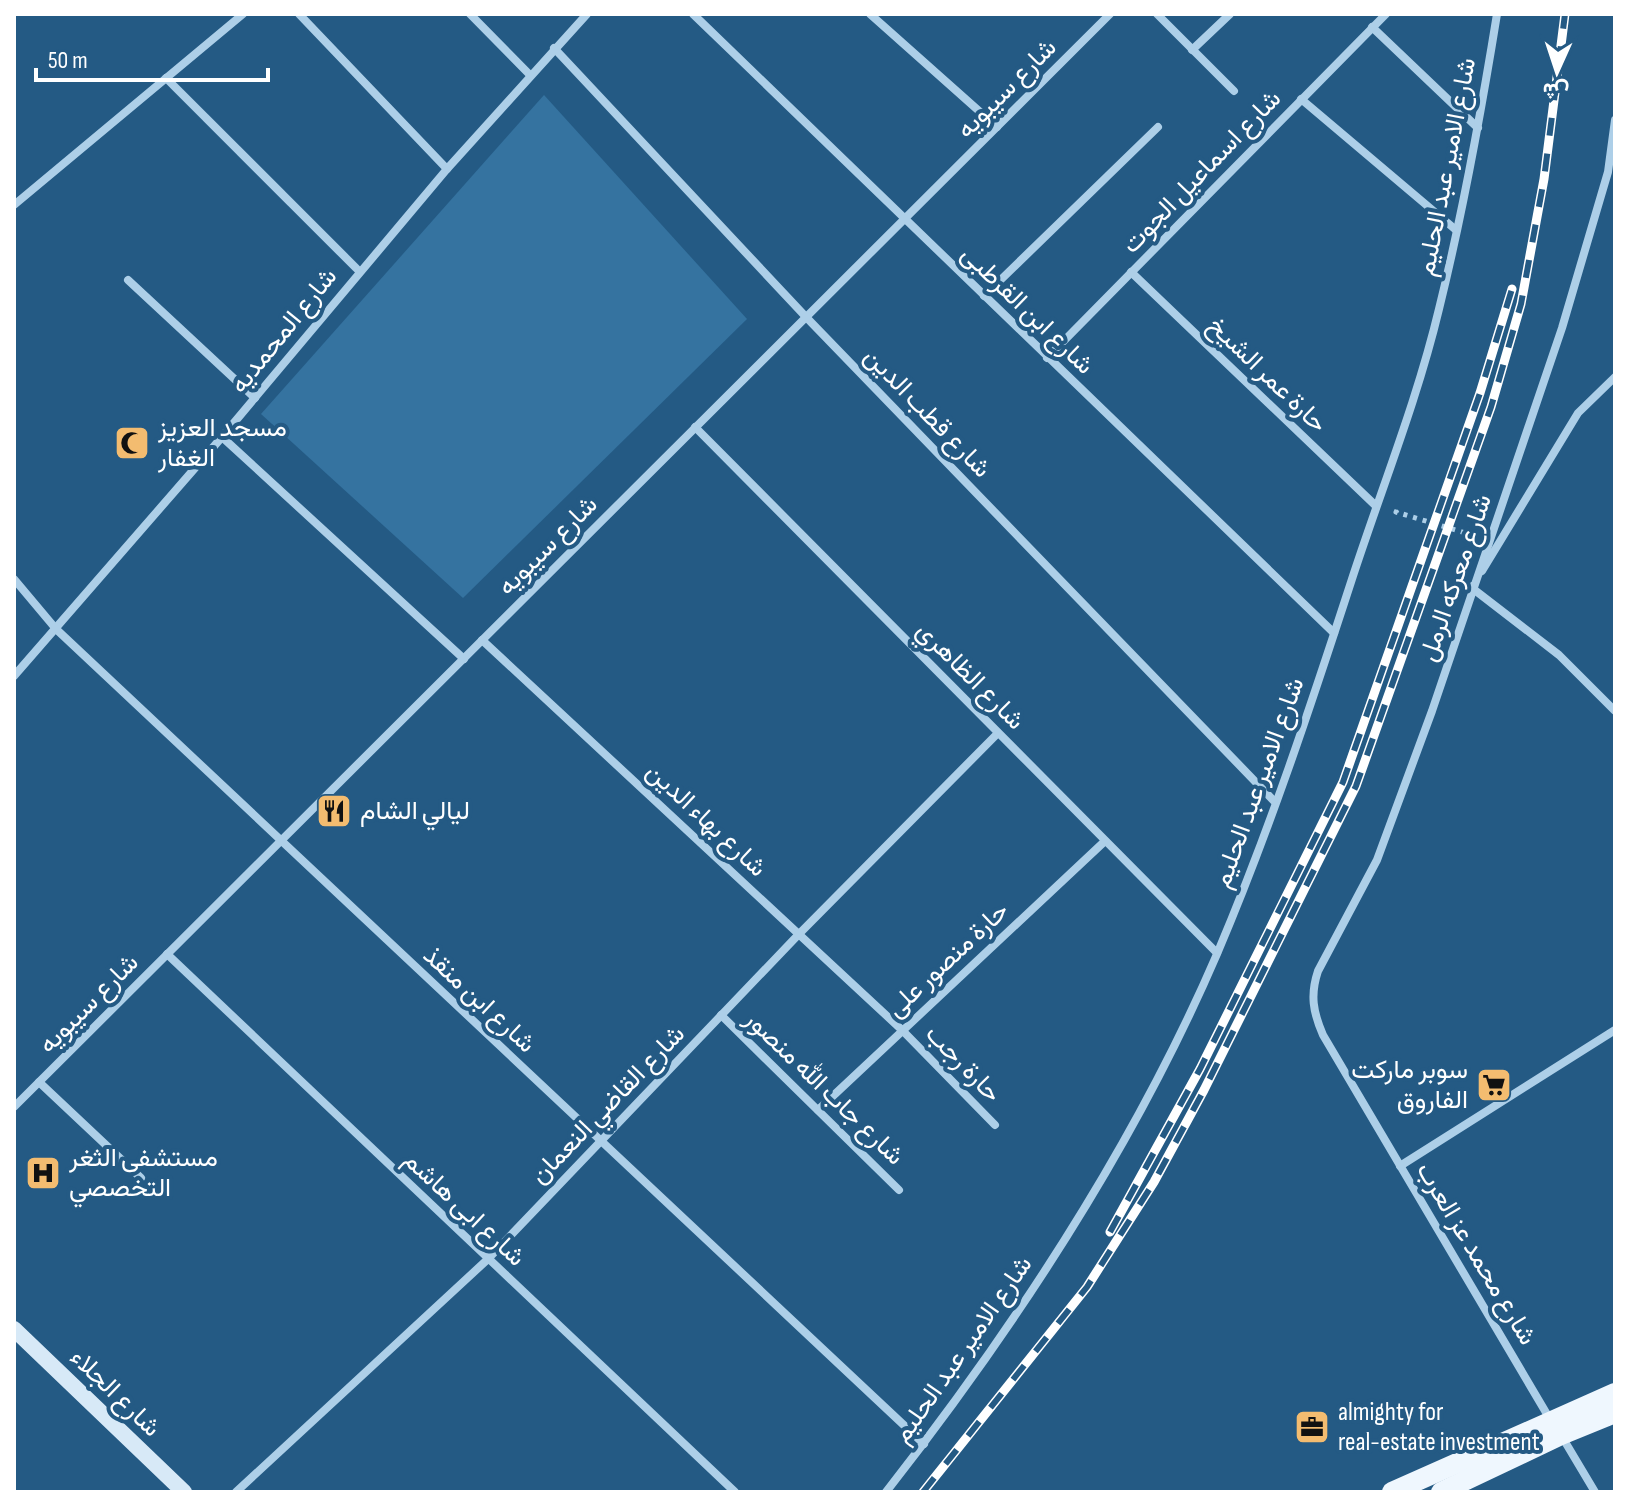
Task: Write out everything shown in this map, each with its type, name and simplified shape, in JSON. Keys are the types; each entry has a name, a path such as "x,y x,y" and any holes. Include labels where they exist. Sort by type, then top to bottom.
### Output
{"main road":[{"name":"شارع الجلاء","path":"14,1329 184,1492"},
{"path":"1441,1492 1615,1393"},
{"path":"1392,1492 1556,1428 1615,1413"}],"street":[{"path":"14,205 243,14"},
{"path":"299,14 447,169"},
{"path":"470,14 530,75"},
{"name":"شارع المحمديه","path":"14,676 222,437 447,169 587,14"},
{"name":"شارع ابن القرطبى","path":"693,14 1334,633"},
{"path":"870,14 997,127"},
{"name":"شارع سيبويه","path":"14,1107 1110,14"},
{"path":"1157,14 1234,91"},
{"path":"1192,50 1230,14"},
{"name":"شارع اسماعيل الجوت","path":"1047,358 1386,14"},
{"name":"شارع الامير عبد الحليم","path":"886,1492 924,1444 1089,1203 1178,1037 1217,953 1275,802 1408,415 1430,341 1456,230 1478,128 1497,14"},
{"path":"1372,27 1478,128"},
{"name":"شارع قطب الدين","path":"554,48 806,317 1275,802"},
{"path":"166,78 359,271"},
{"path":"1301,99 1456,230"},
{"name":"شارع معركه الرمل","path":"1323,1035 1312,1004 1318,971 1377,860 1432,711 1562,328 1608,172 1615,120"},
{"path":"984,296 1158,127"},
{"name":"حارة عمر الشيخ","path":"1131,272 1376,506"},
{"path":"128,280 255,398"},
{"path":"1615,377 1578,413 1472,588 1559,655 1615,711"},
{"name":"شارع الظاهري","path":"695,427 1217,953"},
{"path":"222,437 464,659"},
{"name":"شارع ابن منقذ","path":"14,579 56,629 924,1444"},
{"name":"شارع بهاء الدين","path":"482,640 902,1030"},
{"name":"شارع القاضي النعمان","path":"236,1492 488,1259 799,934 998,733"},
{"name":"حارة منصور على","path":"818,1110 1105,841"},
{"name":"شارع ابى هاشم","path":"167,954 735,1492"},
{"name":"شارع جاب الله منصور","path":"721,1015 899,1190"},
{"name":"حارة رجب","path":"902,1030 995,1125"},
{"path":"1400,1166 1615,1030"},
{"name":"شارع محمد عز العرب","path":"1323,1035 1595,1492"},
{"path":"39,1082 141,1178"}],"path":[{"path":"1396,512 1475,536"}],"shaded area":[{"path":"544,95 747,319 463,598 261,414"}],"railway":[{"path":"923,1492 1087,1287 1154,1182 1204,1090 1356,786 1491,407 1521,304 1544,179 1565,14"},
{"path":"1110,1232 1200,1069 1343,782 1480,393 1512,289"}],"place":[{"name":"مسجد العزيز الغفار","path":"132,443"},
{"name":"ليالي الشام","path":"334,811"},
{"name":"سوبر ماركت الفاروق","path":"1494,1085"},
{"name":"مستشفى الثغر التخصصي","path":"43,1173"},
{"name":"almighty for real-estate investment","path":"1312,1427"}]}
